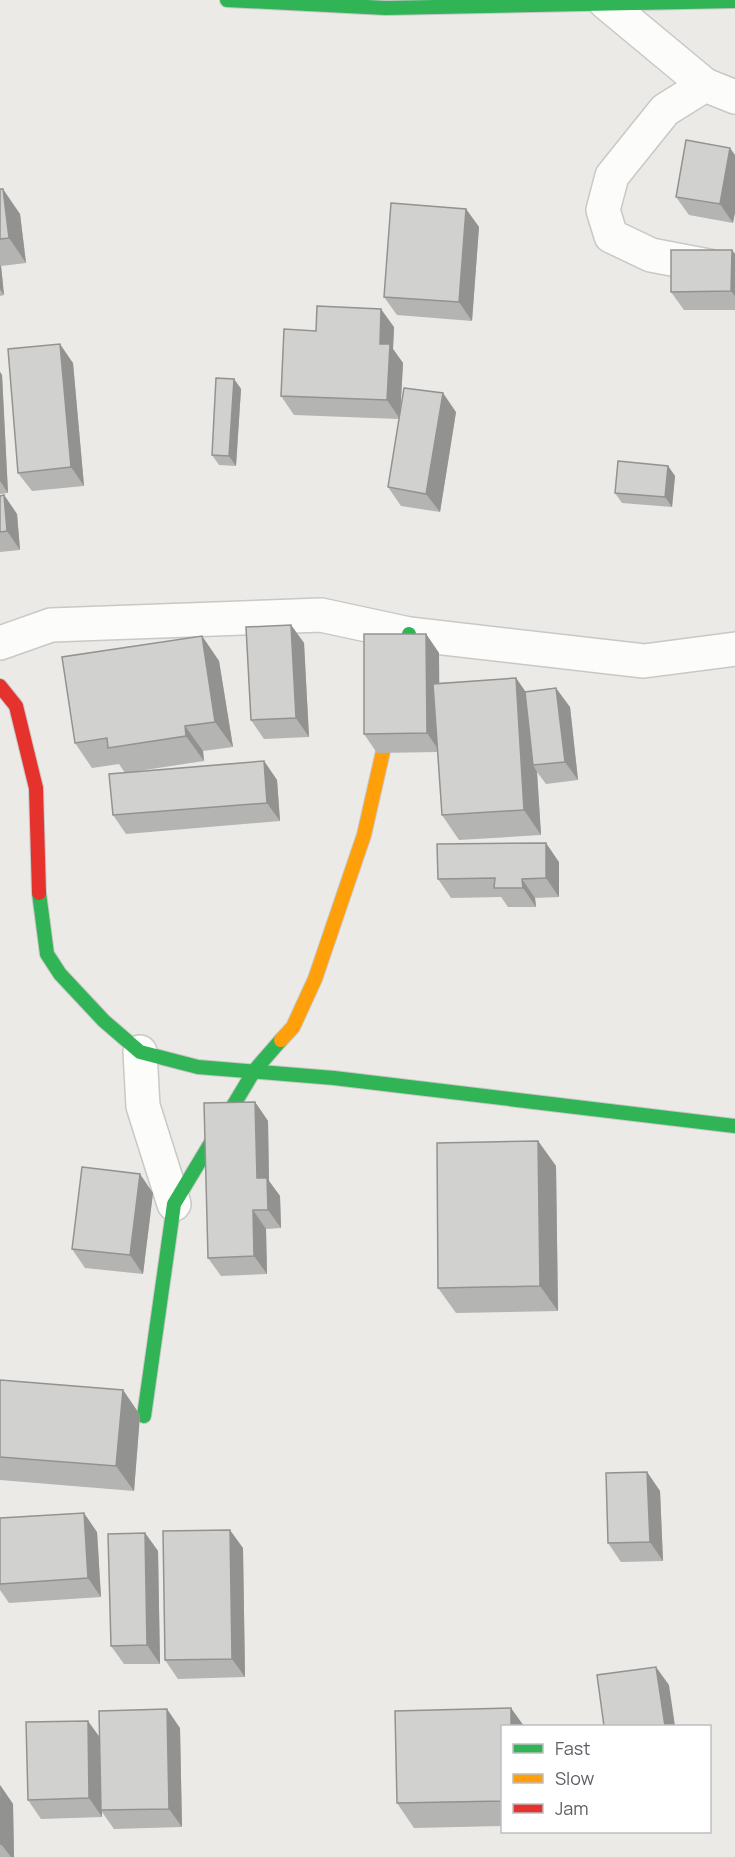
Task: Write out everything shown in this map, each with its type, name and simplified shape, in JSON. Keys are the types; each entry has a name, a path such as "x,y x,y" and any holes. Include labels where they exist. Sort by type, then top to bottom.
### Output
{"main road":[{"path":"226,0 386,8 605,2 735,2"},
{"path":"144,1416 174,1204 254,1071 293,1027 315,979 364,835 409,634"},
{"path":"0,686 16,706 36,788 38,887 47,954 60,974 104,1021 140,1052 198,1067 334,1078 735,1126"}],"street":[{"path":"605,2 705,85 735,97"},
{"path":"705,85 665,110 612,176 603,210 610,236 651,255 735,272"},
{"path":"0,643 51,625 321,615 409,634 644,661 735,649"},
{"path":"140,1052 143,1106 174,1204"}],"building":[{"path":"686,140 730,148 720,204 676,197"},
{"path":"0,189 3,189 9,238 0,239"},
{"path":"391,203 466,209 459,302 384,297"},
{"path":"671,250 732,250 731,291 671,292"},
{"path":"317,306 381,309 380,344 390,344 387,400 281,396 284,329 316,331"},
{"path":"60,344 71,467 18,473 8,349"},
{"path":"216,378 234,379 229,456 212,455"},
{"path":"404,388 443,393 426,494 388,487"},
{"path":"618,461 668,466 665,497 615,493"},
{"path":"4,495 7,531 0,532 0,496"},
{"path":"291,625 296,718 251,720 246,627"},
{"path":"364,634 426,634 427,733 364,734"},
{"path":"202,636 215,722 185,726 186,736 108,748 107,738 75,743 62,657"},
{"path":"516,678 524,810 442,815 433,684"},
{"path":"556,688 565,762 533,765 525,692"},
{"path":"264,761 267,803 113,815 109,774"},
{"path":"546,843 546,878 522,879 523,888 494,888 495,878 438,879 437,844"},
{"path":"255,1102 257,1178 267,1178 268,1210 253,1210 254,1256 208,1258 204,1103"},
{"path":"538,1141 540,1286 438,1288 437,1143"},
{"path":"82,1167 140,1174 130,1255 72,1249"},
{"path":"0,1380 123,1390 116,1466 0,1457"},
{"path":"647,1472 650,1542 608,1543 606,1473"},
{"path":"84,1513 88,1578 0,1584 0,1518"},
{"path":"230,1530 232,1659 165,1660 163,1531"},
{"path":"145,1533 147,1645 111,1646 108,1534"},
{"path":"656,1667 665,1725 604,1725 597,1675"},
{"path":"511,1708 511,1725 501,1725 501,1801 397,1803 395,1711"},
{"path":"167,1709 169,1809 101,1810 99,1711"},
{"path":"88,1721 89,1798 28,1800 26,1722"},
{"path":"0,1797 1,1844 0,1844"}],"traffic: fast":[{"path":"227,0 386,8 735,1"},
{"path":"384,747 409,634"},
{"path":"39,893 47,954 60,974 104,1021 140,1052 198,1067 334,1078 735,1126"},
{"path":"144,1416 174,1204 254,1071 281,1040"}],"traffic: slow":[{"path":"281,1040 293,1027 315,979 364,835 384,747"}],"traffic: jam":[{"path":"0,686 16,706 36,788 39,893"}]}
